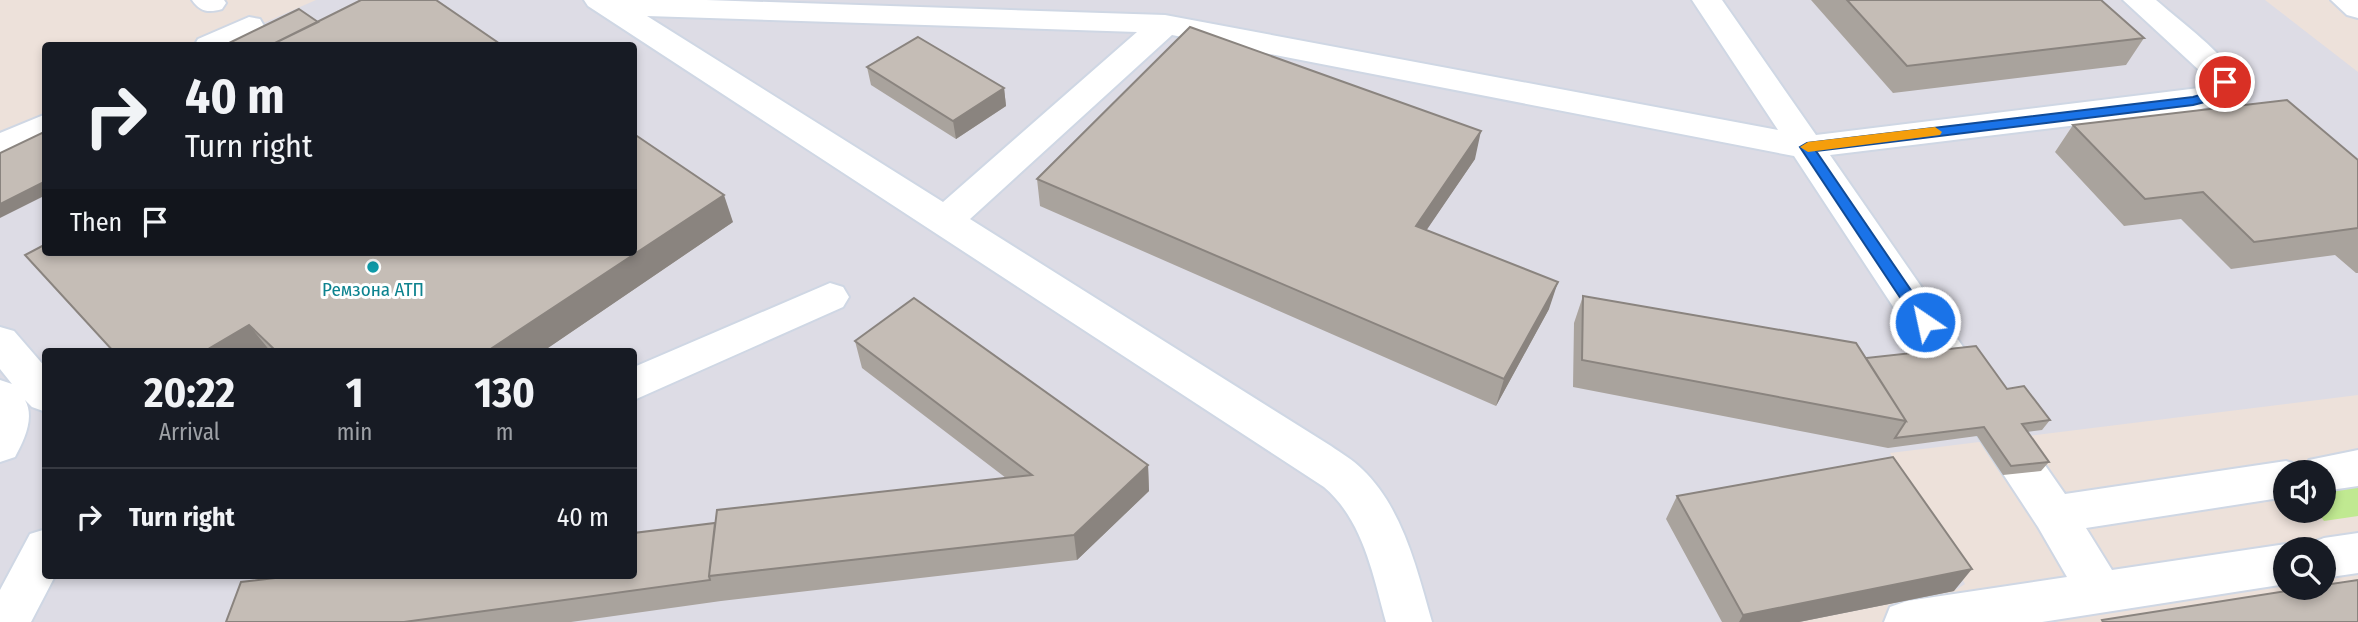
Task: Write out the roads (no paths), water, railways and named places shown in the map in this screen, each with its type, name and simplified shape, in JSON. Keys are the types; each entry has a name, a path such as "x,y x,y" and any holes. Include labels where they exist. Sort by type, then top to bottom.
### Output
{"street":[{"path":"1707,0 2054,514 2100,592"},
{"path":"604,3 1165,24 1807,147 2193,101 2220,94 2225,82 2211,64 2138,0"},
{"path":"2346,0 2358,9"},
{"path":"604,3 1316,458 1350,484 1374,516 1388,551 1409,622"},
{"path":"945,221 1165,24"},
{"path":"217,42 249,26"},
{"path":"0,147 42,127"},
{"path":"637,383 830,297"},
{"path":"0,342 42,391"},
{"path":"0,396 9,408 6,431 0,444"},
{"path":"2336,471 2358,468"},
{"path":"2054,514 2273,481"},
{"path":"2336,556 2358,553"},
{"path":"7,622 42,555"},
{"path":"1907,622 2273,566"}],"place":[{"name":"Ремзона АТП","path":"373,267"}]}
